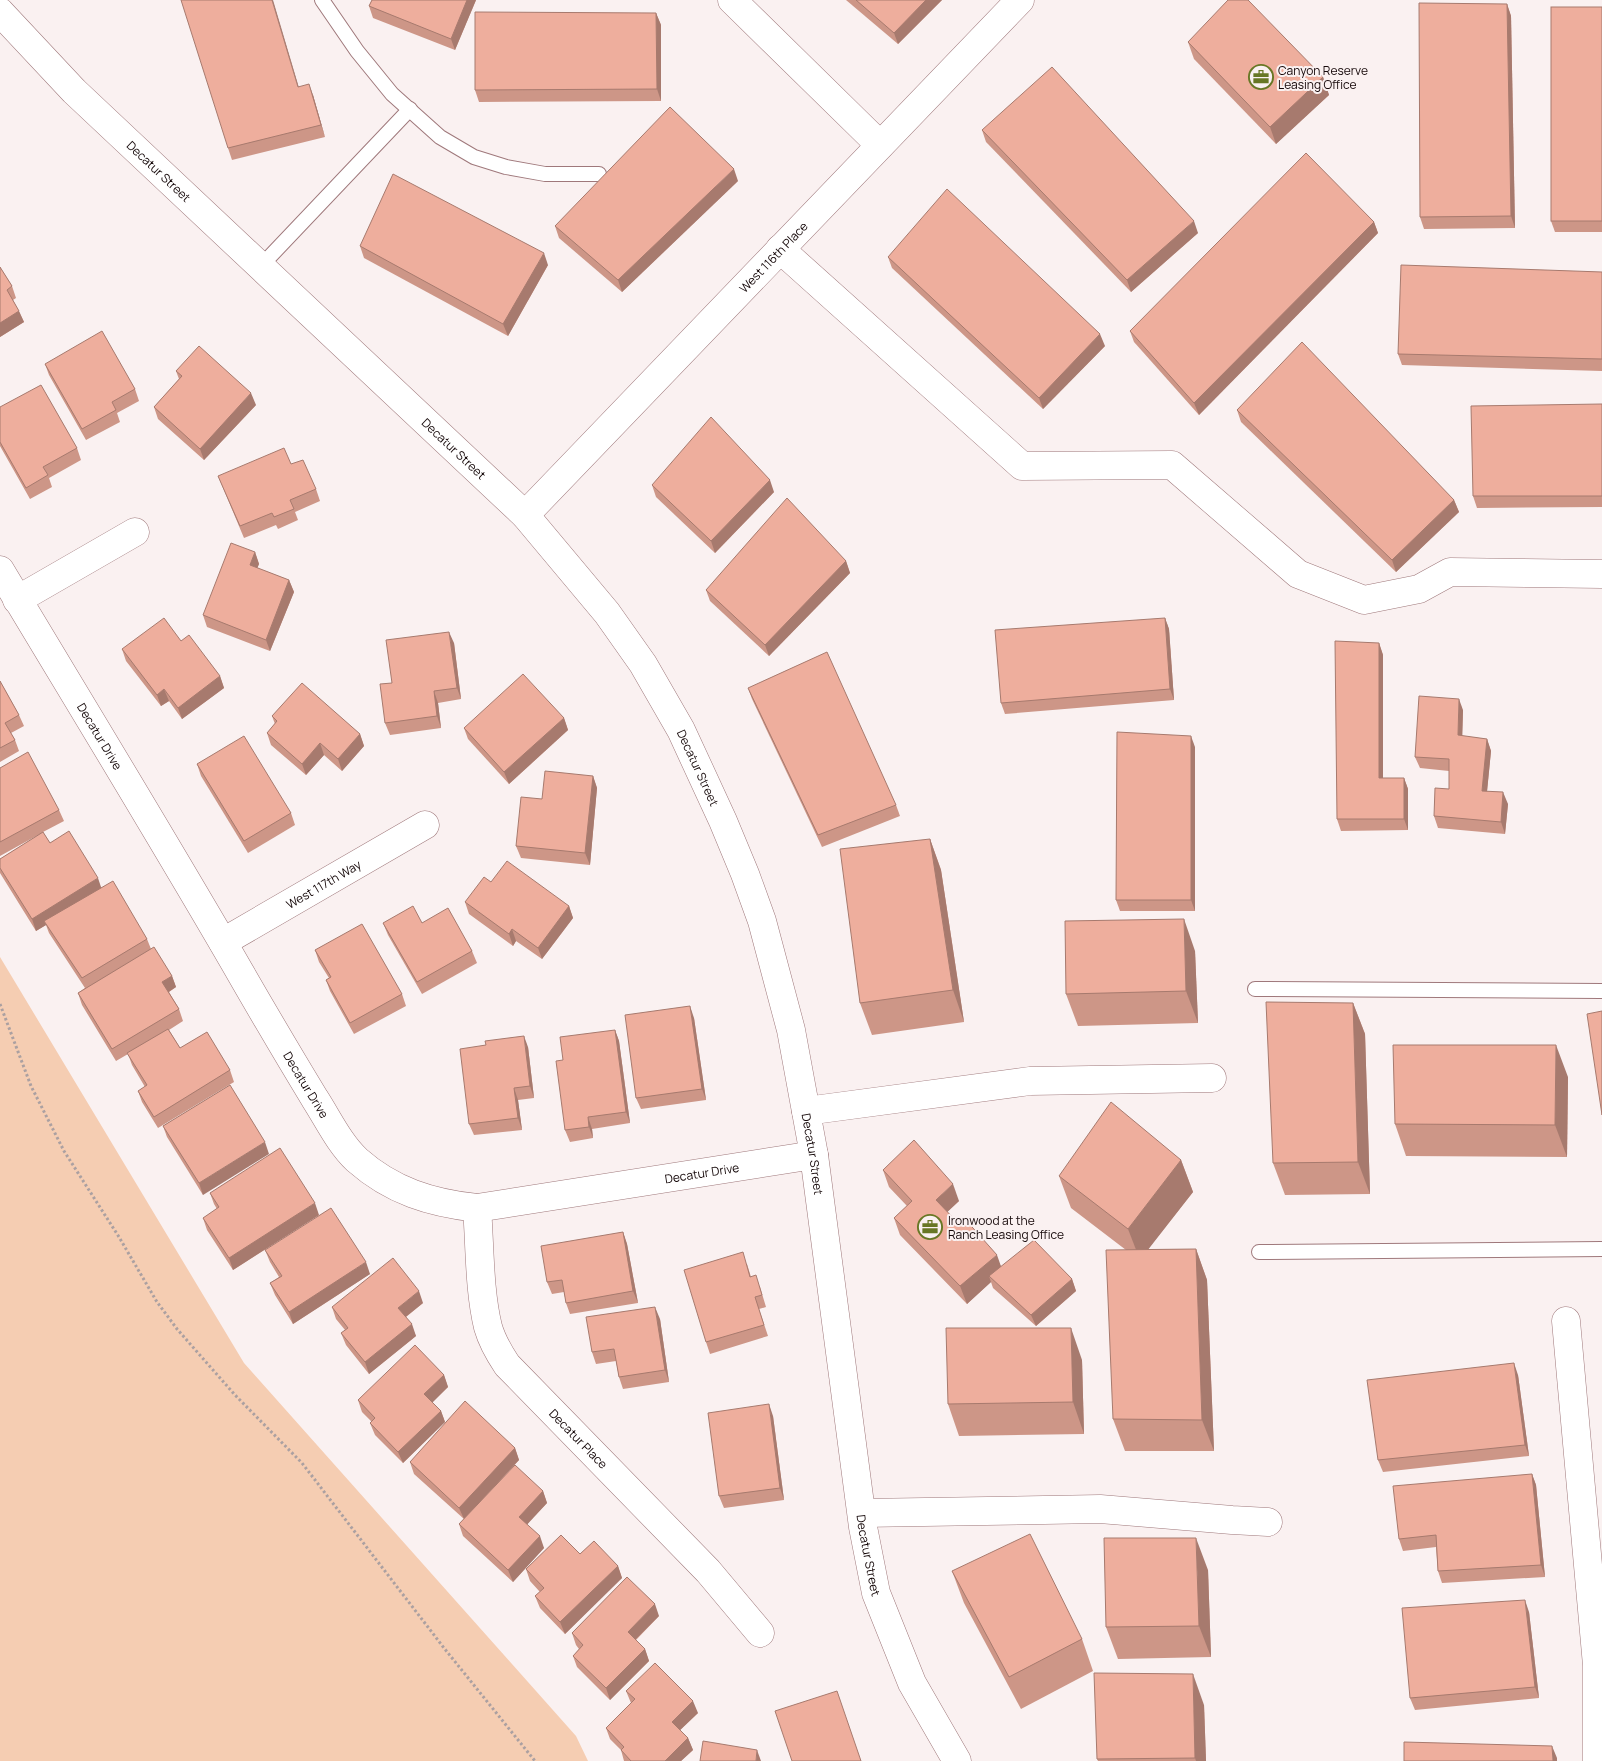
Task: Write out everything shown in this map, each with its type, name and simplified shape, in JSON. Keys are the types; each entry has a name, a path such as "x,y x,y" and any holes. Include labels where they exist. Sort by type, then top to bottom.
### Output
{"street":[{"path":"732,0 880,145"},
{"name":"West 116th Place","path":"525,515 1020,0"},
{"name":"Decatur Street","path":"0,12 74,91 525,515 612,620 643,664 681,730 723,821 762,920 791,1030 814,1155 862,1513 876,1593 912,1683 957,1761"},
{"path":"780,250 1022,466 1172,465 1298,574 1364,600 1419,589 1450,572 1602,574"},
{"path":"18,600 136,532"},
{"name":"Decatur Drive","path":"0,570 340,1140 356,1158 376,1175 415,1196 452,1205 477,1208 814,1155"},
{"name":"West 117th Way","path":"223,942 425,825"},
{"path":"806,1111 1030,1081 1212,1078"},
{"name":"Decatur Place","path":"477,1208 484,1300 489,1328 496,1348 507,1365 708,1571 760,1633"},
{"path":"1566,1321 1596,1665 1597,1761"},
{"path":"862,1513 1100,1509 1268,1522"}],"lane":[{"path":"322,0 357,52 392,94 440,137 474,157 506,167 545,174 599,174"},
{"path":"260,267 410,109"},
{"path":"1256,988 1602,991"},
{"path":"1259,1252 1602,1249"}],"path":[{"path":"0,1004 31,1086 64,1151 158,1302 177,1329 235,1395 302,1463 444,1648 535,1761"}],"shaded area":[{"path":"0,957 244,1363 576,1736 588,1761 0,1761"}],"building":[{"path":"181,0 272,0 298,87 309,84 321,125 228,148"},
{"path":"372,0 467,0 451,39 369,6"},
{"path":"856,0 926,0 894,33"},
{"name":"Canyon Reserve Leasing Office","path":"1228,0 1248,0 1323,77 1270,127 1188,42"},
{"path":"1419,3 1507,4 1511,216 1420,217"},
{"path":"1551,7 1602,7 1602,221 1551,221"},
{"path":"475,12 656,13 657,89 475,90"},
{"path":"1052,67 1194,221 1127,280 982,130"},
{"path":"670,107 734,169 618,280 555,226"},
{"path":"1306,153 1374,222 1194,403 1130,331"},
{"path":"393,174 544,253 503,324 360,246"},
{"path":"947,189 1100,334 1039,398 888,257"},
{"path":"1401,265 1602,272 1602,359 1398,354"},
{"path":"0,267 12,286 7,290 19,311 0,323"},
{"path":"102,331 135,389 112,402 116,410 82,429 45,364"},
{"path":"1302,342 1454,500 1392,560 1237,410"},
{"path":"199,346 251,393 200,449 154,407 182,376 176,371"},
{"path":"41,385 77,448 43,467 48,475 26,488 0,442 0,407"},
{"path":"1602,404 1602,496 1473,496 1471,406"},
{"path":"711,417 770,480 711,541 652,485"},
{"path":"284,448 291,464 303,460 316,489 290,500 294,509 274,517 272,513 240,526 218,476"},
{"path":"787,498 846,561 765,645 706,590"},
{"path":"231,543 255,552 250,565 289,580 266,640 203,615"},
{"path":"164,618 181,641 189,635 220,676 178,708 164,689 157,695 122,649"},
{"path":"1165,618 1170,689 1001,703 995,630"},
{"path":"449,632 457,688 434,691 437,716 385,723 380,684 392,683 386,640"},
{"path":"1335,641 1379,643 1379,778 1404,778 1404,819 1337,819"},
{"path":"827,652 896,805 818,835 748,688"},
{"path":"523,674 564,718 504,772 464,728"},
{"path":"0,681 19,715 5,723 15,740 0,748"},
{"path":"302,683 360,734 338,759 320,743 302,764 267,733 277,721 272,716"},
{"path":"1419,696 1459,699 1458,735 1487,739 1482,791 1503,792 1501,822 1434,816 1435,788 1449,789 1449,759 1415,757"},
{"path":"1117,732 1191,736 1191,900 1116,900"},
{"path":"244,736 291,813 244,841 197,764"},
{"path":"28,752 59,810 0,842 0,768"},
{"path":"545,771 593,776 585,853 516,846 521,797 542,799"},
{"path":"69,831 98,878 32,919 0,868 0,859 43,832 50,843"},
{"path":"930,839 953,990 860,1003 840,849"},
{"path":"507,861 569,906 538,948 512,929 509,934 465,902 484,877 491,882"},
{"path":"113,881 147,939 82,978 44,921"},
{"path":"413,906 422,923 448,908 472,951 417,982 383,923"},
{"path":"1184,919 1186,991 1066,994 1065,921"},
{"path":"362,924 402,994 350,1023 326,980 331,977 315,950"},
{"path":"154,947 172,976 162,982 179,1009 112,1049 78,993"},
{"path":"1266,1002 1353,1003 1358,1162 1273,1163"},
{"path":"690,1006 702,1089 636,1098 625,1015"},
{"path":"1602,1011 1602,1115 1587,1014"},
{"path":"168,1029 180,1048 207,1032 230,1070 154,1117 138,1091 147,1085 127,1053"},
{"path":"615,1030 626,1112 588,1117 589,1127 565,1130 556,1061 563,1060 560,1037"},
{"path":"524,1036 530,1086 514,1088 518,1118 469,1124 460,1049 486,1045 485,1041"},
{"path":"1393,1045 1556,1045 1555,1125 1395,1124"},
{"path":"230,1085 265,1142 199,1183 163,1126"},
{"path":"1111,1102 1181,1160 1128,1229 1059,1176"},
{"name":"Ironwood at the Ranch Leasing Office","path":"914,1140 953,1184 936,1200 960,1225 965,1219 997,1255 960,1286 894,1218 912,1201 883,1170"},
{"path":"280,1148 315,1203 229,1258 203,1218 219,1207 210,1193"},
{"path":"331,1208 366,1262 289,1312 270,1283 282,1276 265,1250"},
{"path":"623,1232 633,1291 566,1303 562,1280 547,1282 541,1246"},
{"path":"1034,1240 1072,1279 1031,1315 989,1276"},
{"path":"1196,1249 1202,1420 1113,1419 1106,1250"},
{"path":"743,1252 750,1277 756,1275 762,1295 755,1297 764,1325 706,1342 684,1270"},
{"path":"393,1258 419,1291 398,1308 412,1324 365,1362 341,1333 348,1328 332,1307"},
{"path":"655,1307 665,1370 619,1377 614,1349 592,1352 586,1317"},
{"path":"946,1328 1071,1328 1073,1402 948,1404"},
{"path":"415,1345 444,1375 424,1394 441,1411 398,1452 370,1423 375,1418 358,1400"},
{"path":"1514,1363 1525,1445 1378,1460 1367,1380"},
{"path":"465,1401 515,1448 459,1508 410,1462"},
{"path":"769,1404 780,1488 719,1496 708,1413"},
{"path":"515,1465 543,1491 519,1517 540,1536 508,1570 459,1524"},
{"path":"1532,1474 1541,1565 1438,1571 1436,1535 1399,1539 1393,1486"},
{"path":"1030,1534 1082,1639 1009,1677 952,1571"},
{"path":"561,1535 580,1554 594,1541 618,1566 560,1622 535,1596 544,1588 526,1569"},
{"path":"1104,1538 1196,1538 1199,1626 1106,1627"},
{"path":"627,1577 655,1604 628,1632 645,1649 606,1688 573,1656 583,1645 572,1633"},
{"path":"1525,1600 1535,1687 1410,1698 1402,1608"},
{"path":"655,1663 693,1701 672,1722 688,1738 665,1761 631,1761 621,1750 624,1747 606,1728 635,1699 626,1691"},
{"path":"1094,1673 1193,1674 1195,1758 1097,1759"},
{"path":"837,1691 861,1761 792,1761 775,1711"},
{"path":"703,1741 757,1750 756,1761 700,1761"},
{"path":"1404,1742 1552,1746 1553,1761 1404,1761"}],"place":[{"name":"Canyon Reserve Leasing Office","path":"1261,77"},
{"name":"Ironwood at the Ranch Leasing Office","path":"930,1227"}]}
